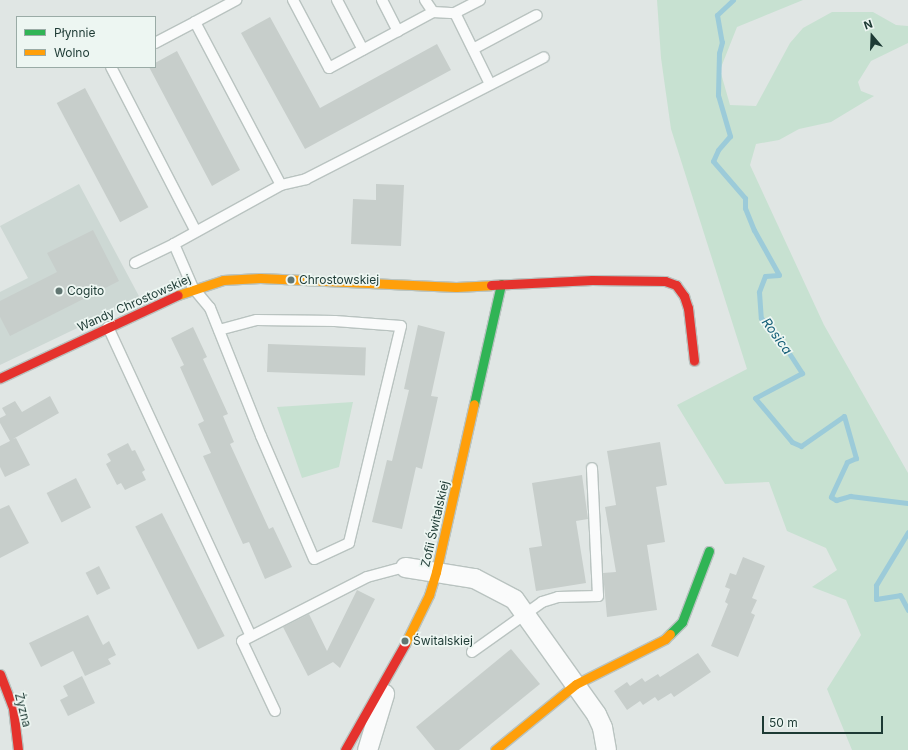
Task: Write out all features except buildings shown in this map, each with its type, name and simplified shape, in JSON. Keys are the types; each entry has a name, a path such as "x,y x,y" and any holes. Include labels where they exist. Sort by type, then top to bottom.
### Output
{"street":[{"name":"Wandy Chrostowskiej","path":"0,378 194,288 223,280 260,278 456,287 501,284 665,281 676,285 684,296 688,308 694,361"},
{"name":"Zofii Świtalskiej","path":"345,750 389,676 429,595 436,572 501,284"},
{"path":"495,750 576,684 665,639 682,622 709,551"},
{"path":"405,567 474,578 514,599 576,684 602,727 606,750"},
{"name":"Żyzna","path":"0,675 1,704"},
{"name":"Żyzna","path":"0,675 13,708 18,750"},
{"path":"367,750 389,676"}],"lane":[{"path":"156,42 236,0"},
{"path":"293,0 329,68 433,12 455,13 480,0"},
{"path":"337,0 363,50"},
{"path":"382,0 398,31"},
{"path":"425,0 433,12"},
{"path":"455,13 490,84"},
{"path":"472,49 537,15"},
{"path":"195,22 281,185"},
{"path":"135,263 174,244 195,230 281,185 306,179 544,57"},
{"path":"112,68 195,230"},
{"path":"174,244 194,288 210,308 261,436 314,559 349,542 401,326 335,321 257,320 219,330"},
{"path":"108,327 251,636"},
{"path":"472,652 524,612 542,602 558,597 598,596 592,468"},
{"path":"275,711 242,641 367,577 405,567"}],"shaded area":[{"path":"79,184 140,298 0,365 0,292 28,278 0,226"}],"green space":[{"path":"657,0 803,0 737,27 720,70 730,105 756,106 790,43 803,28 832,12 873,12 896,25 908,26 908,43 871,61 858,82 861,91 874,96 831,122 799,129 779,140 756,144 750,165 824,325 908,473 908,750 852,750 827,689 861,635 846,600 812,587 837,570 826,548 787,531 769,482 725,484 677,405 747,369 671,129 661,58"},
{"path":"353,402 339,467 302,478 277,407"}],"waterway":[{"name":"Rosica","path":"733,0 717,15 722,42 719,53 718,95 730,136 718,150 713,161 745,198 745,208 754,230 779,275 765,276 759,292 761,318 776,333 802,373 755,398 792,442 801,446 844,416 856,458 847,462 831,497 836,500 850,496 908,503"},
{"name":"Rosica","path":"908,532 876,585 876,599 900,595 908,610"}],"traffic: fast":[{"path":"474,404 501,284"},
{"path":"670,634 682,622 709,551"}],"traffic: slow":[{"path":"178,295 223,280 260,278 456,287 491,285"},
{"path":"405,644 429,595 436,572 474,404"},
{"path":"495,750 576,684 665,639 670,634"}],"traffic: jam":[{"path":"491,285 592,280 665,281 676,285 684,296 688,308 694,361"},
{"path":"0,378 178,295"},
{"path":"345,750 405,644"},
{"path":"0,674 13,708 18,750"}],"place":[{"name":"Chrostowskiej","path":"291,280"},
{"name":"Cogito","path":"59,291"},
{"name":"Świtalskiej","path":"405,641"}]}
